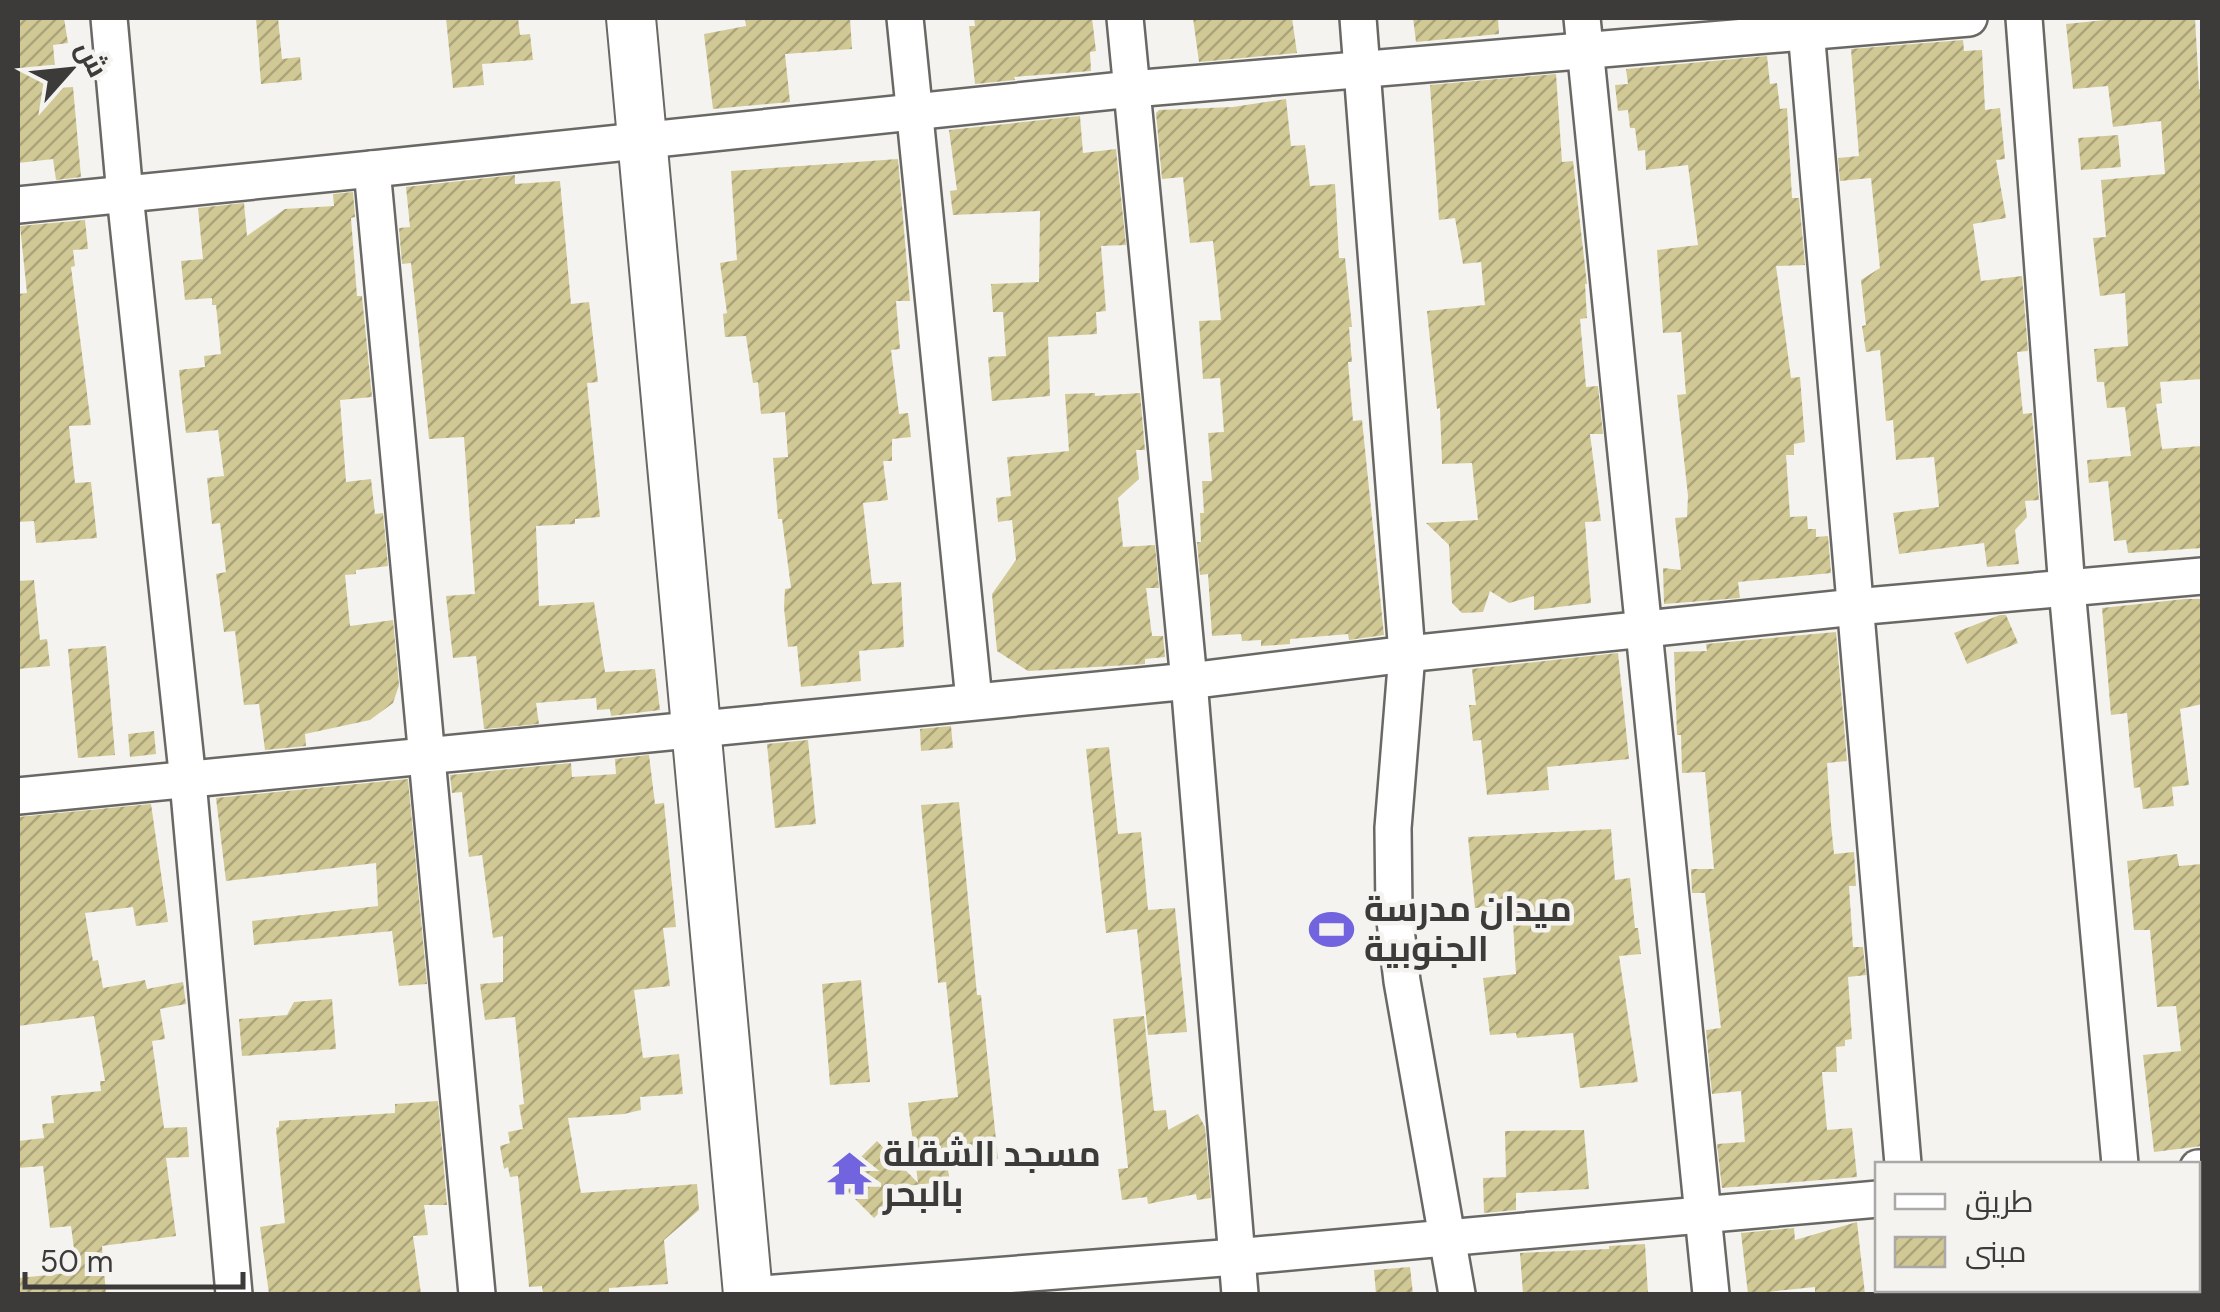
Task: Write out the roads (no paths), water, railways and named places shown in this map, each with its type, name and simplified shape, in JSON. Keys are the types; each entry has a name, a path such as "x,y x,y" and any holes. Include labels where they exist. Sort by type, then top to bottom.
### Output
{"street":[{"path":"110,18 188,781 234,1294"},
{"path":"631,18 748,1294"},
{"path":"906,18 974,700"},
{"path":"1125,18 1189,681 1240,1294"},
{"path":"1358,18 1407,654 1393,828 1394,912 1417,1072 1457,1294"},
{"path":"18,204 1132,89 1364,69 1583,34 1969,18"},
{"path":"2024,18 2067,589 2120,1162"},
{"path":"1805,24 1902,1162"},
{"path":"1583,34 1711,1294"},
{"path":"372,169 477,1294"},
{"path":"18,796 1189,681 1855,607 2202,576"},
{"path":"762,1294 1032,1283 1235,1257 1875,1199"}],"place":[{"name":"ميدان مدرسة الجنوبية","path":"1331,929"},
{"name":"مسجد الشقلة بالبحر","path":"850,1174"}]}
